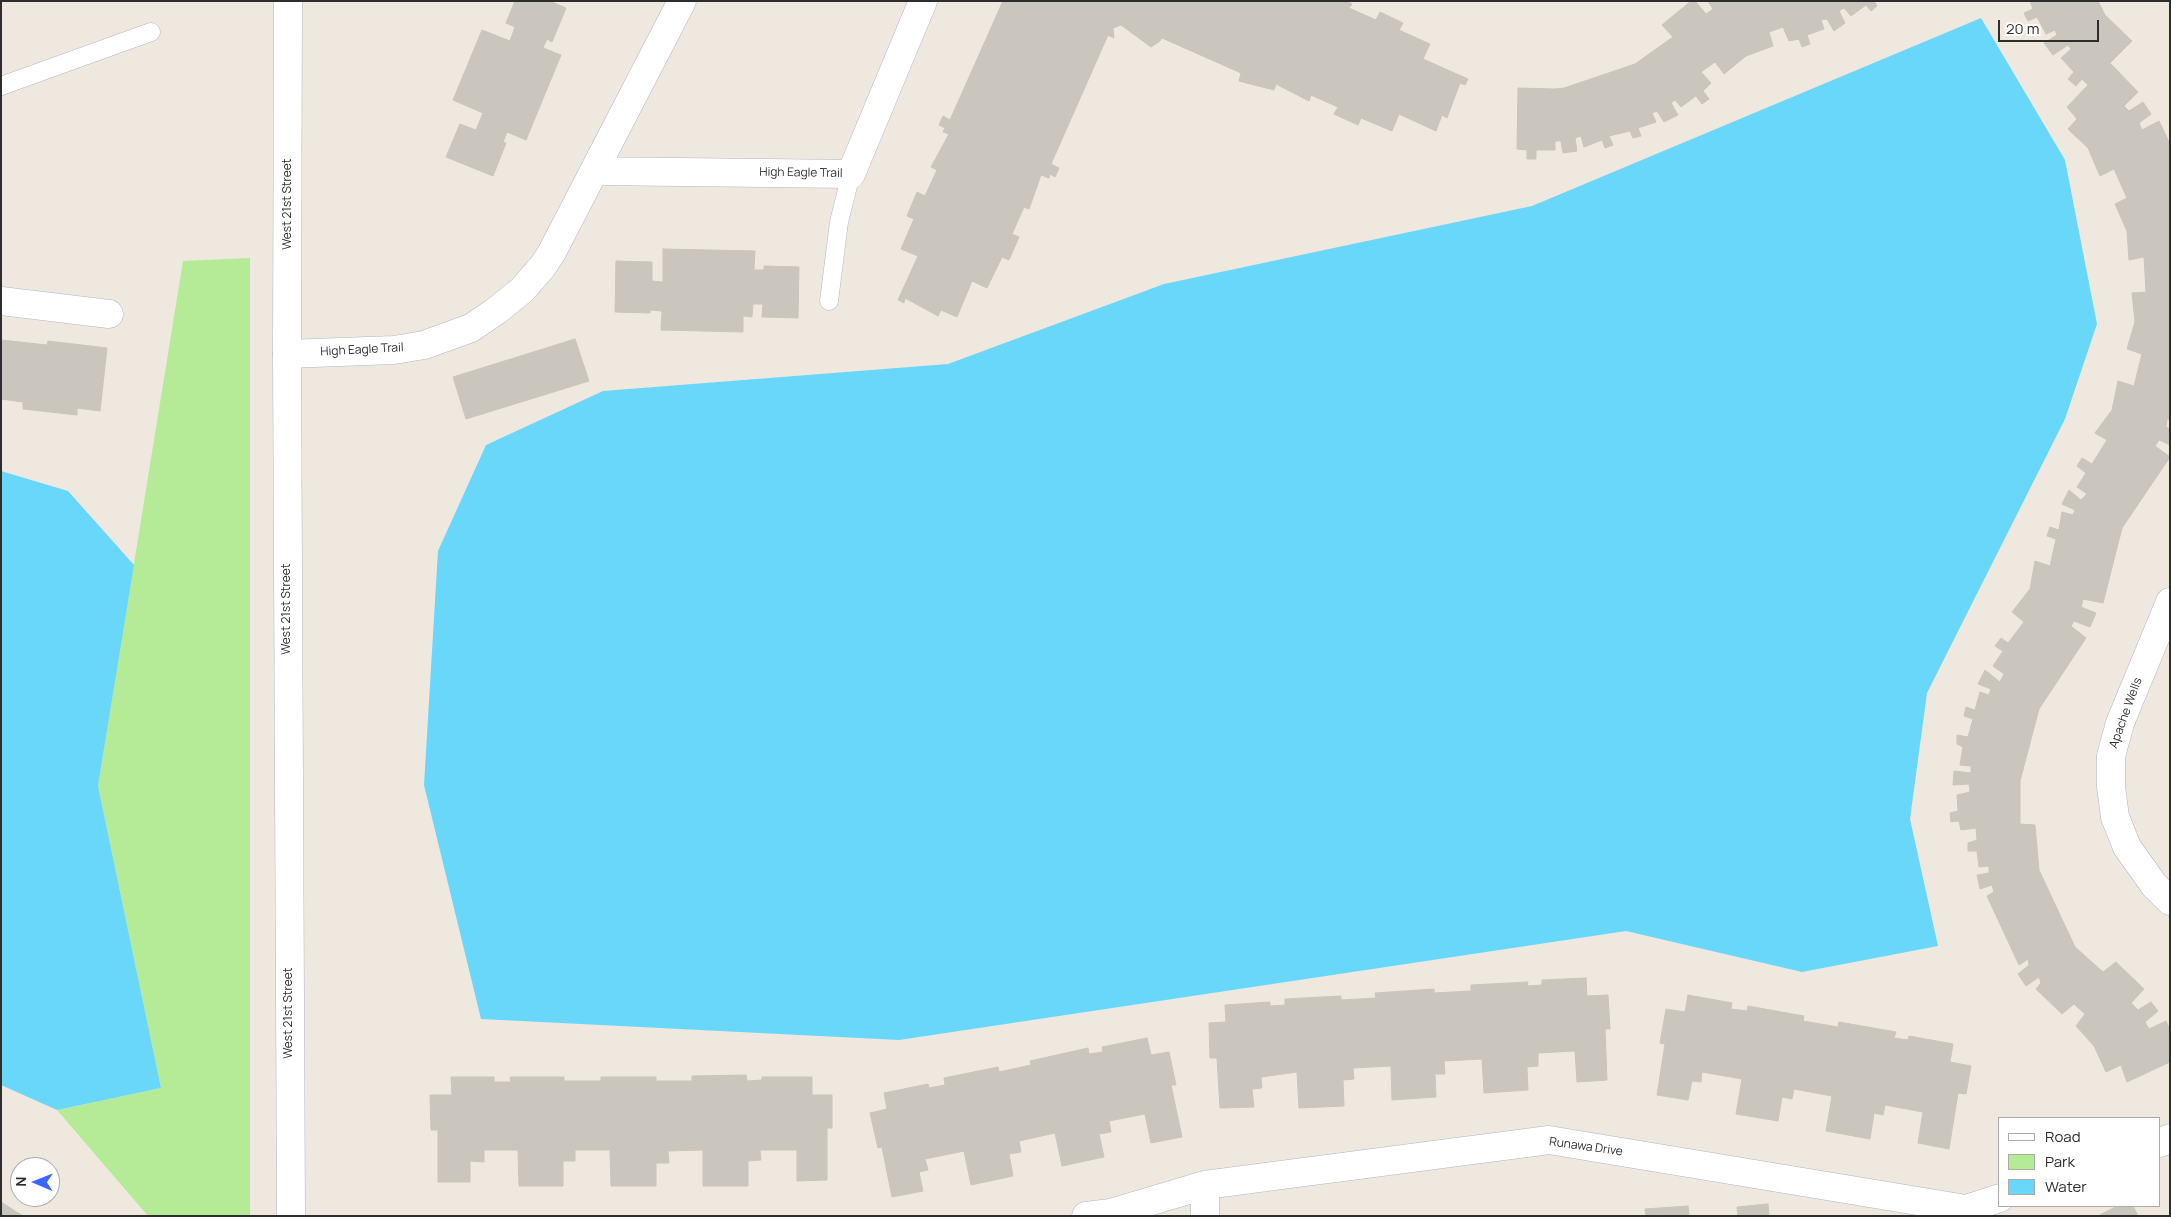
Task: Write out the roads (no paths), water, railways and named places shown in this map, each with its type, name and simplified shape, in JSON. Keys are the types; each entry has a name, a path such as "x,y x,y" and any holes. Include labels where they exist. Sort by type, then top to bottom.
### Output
{"street":[{"name":"West 21st Street","path":"288,1 287,354 291,1216"},
{"name":"High Eagle Trail","path":"287,354 394,350 440,341 471,328 510,301 543,266 682,1"},
{"name":"High Eagle Trail","path":"594,171 851,174 923,1"},
{"path":"1,301 109,314"},
{"name":"Apache Wells","path":"2170,602 2120,723 2111,756 2111,787 2115,817 2127,847 2154,886 2170,901"},
{"name":"Runawa Drive","path":"1086,1216 1111,1213 1205,1185 1549,1140 1960,1212"},
{"path":"1205,1185 1205,1216"},
{"path":"1960,1212 1998,1199"}],"lane":[{"path":"1,86 151,32"},
{"path":"829,301 839,222 851,174"}],"water":[{"path":"1981,18 2065,160 2097,324 2065,419 1927,693 1910,819 1938,946 1802,972 1626,931 899,1040 481,1019 424,785 438,551 486,445 603,391 948,364 1164,284 1532,206"},
{"path":"1,471 68,491 134,565 98,786 161,1088 57,1110 1,1085"}]}
